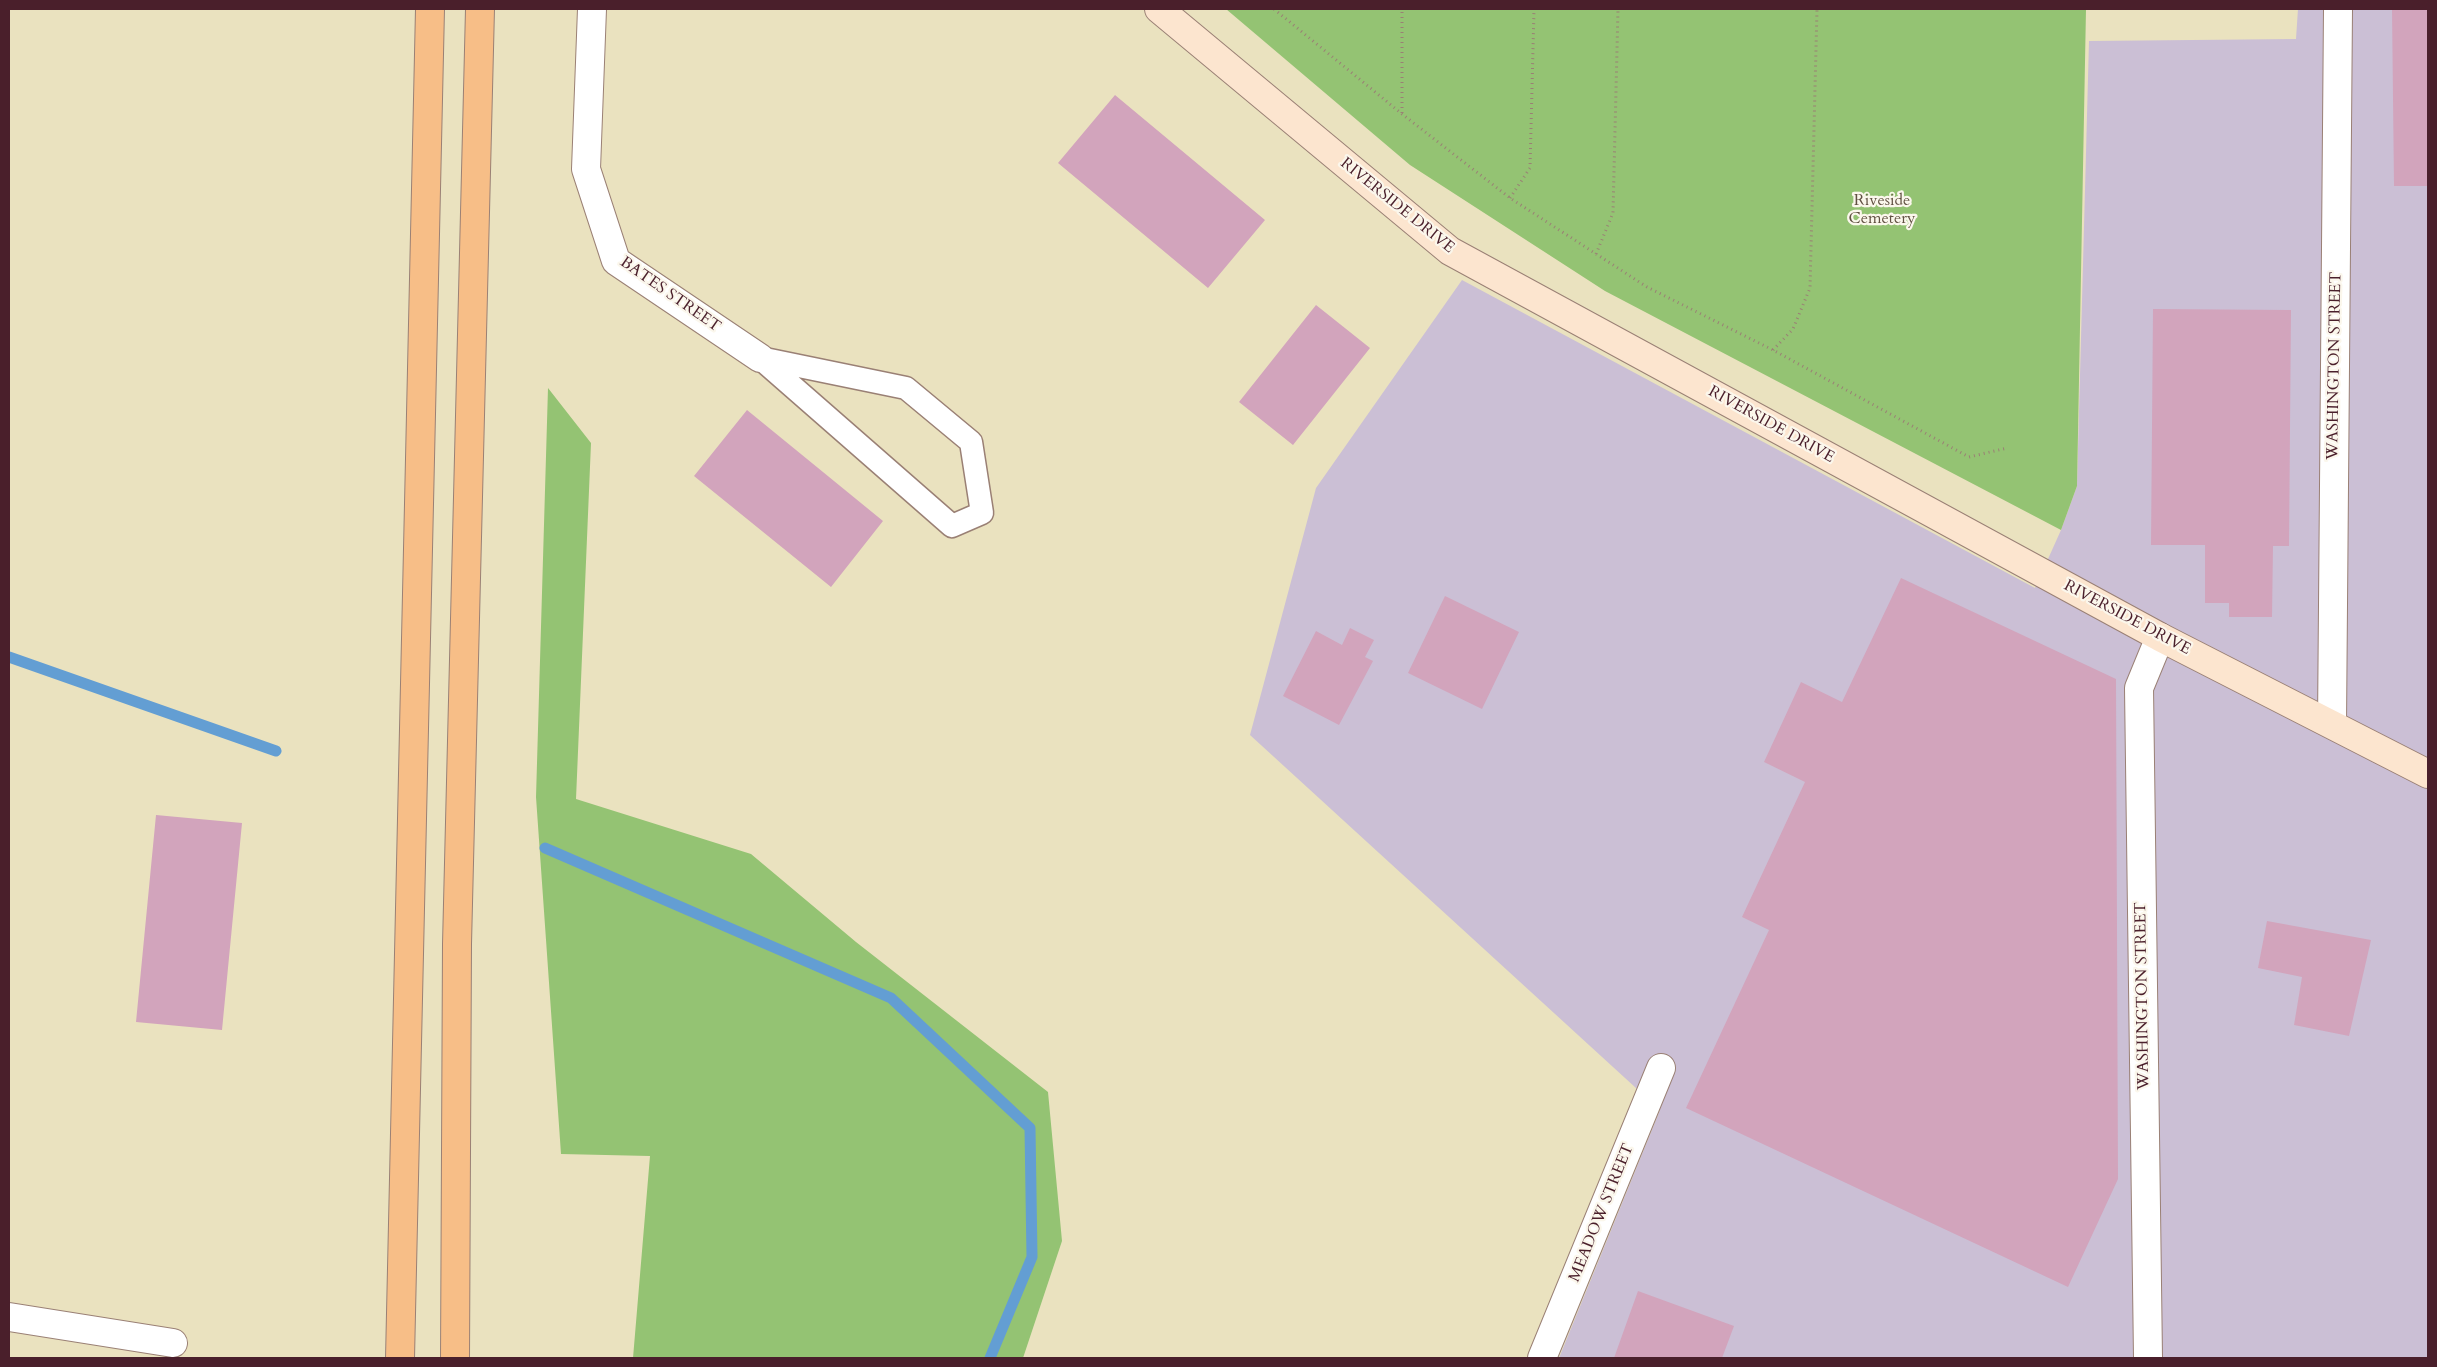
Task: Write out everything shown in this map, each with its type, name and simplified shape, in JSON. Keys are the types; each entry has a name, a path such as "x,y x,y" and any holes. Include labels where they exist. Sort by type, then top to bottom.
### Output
{"highway":[{"path":"400,1358 430,9"},
{"path":"455,1358 457,944 480,9"}],"street":[{"name":"BATES STREET","path":"592,9 586,168 616,261 760,358"},
{"name":"RIVERSIDE DRIVE","path":"1158,9 1450,251 2160,637 2332,723 2428,774"},
{"name":"WASHINGTON STREET","path":"2332,723 2338,9"},
{"name":"WASHINGTON STREET","path":"2148,1358 2139,688 2160,637"},
{"name":"MEADOW STREET","path":"1542,1358 1661,1068"},
{"path":"9,1317 173,1343"}],"lane":[{"path":"760,358 906,388 971,442 982,513 952,526 760,358"}],"path":[{"path":"1274,9 1402,114 1510,198 1647,287 1773,350 1969,457 2008,448"},
{"path":"1402,9 1402,114"},
{"path":"1510,198 1530,168 1534,9"},
{"path":"1596,254 1614,213 1618,9"},
{"path":"1773,350 1793,329 1810,288 1817,9"}],"shaded area":[{"path":"2298,9 2428,9 2428,1358 1559,1358 1660,1110 1250,735 1316,488 1462,280 2035,588 2061,530 2077,486 2089,41 2296,39"}],"green space":[{"name":"Riveside Cemetery","path":"1226,9 2086,9 2077,486 2061,530 1605,291 1410,165"},
{"path":"548,388 591,443 576,799 751,854 856,942 1048,1092 1062,1241 1023,1358 633,1358 650,1156 561,1154 536,797"}],"building":[{"path":"2392,9 2428,9 2428,186 2394,186"},
{"path":"1115,95 1265,220 1208,288 1058,163"},
{"path":"1316,305 1370,348 1293,445 1239,402"},
{"path":"2153,309 2291,310 2289,546 2273,546 2272,617 2229,617 2229,603 2205,603 2205,545 2151,545"},
{"path":"747,410 883,521 831,587 694,476"},
{"path":"1901,578 2116,679 2118,1179 2068,1287 1686,1108 1769,930 1742,917 1805,782 1764,762 1801,682 1842,702"},
{"path":"1445,596 1519,632 1482,709 1408,673"},
{"path":"1350,628 1374,640 1365,657 1373,661 1339,725 1283,696 1316,631 1342,645"},
{"path":"156,815 242,823 222,1030 136,1022"},
{"path":"2267,921 2371,940 2349,1036 2294,1025 2302,977 2258,968"},
{"path":"1638,1291 1734,1326 1722,1358 1614,1358"}],"waterway":[{"path":"9,657 276,751"},
{"path":"545,848 891,998 1030,1128 1032,1257 990,1358"}]}
